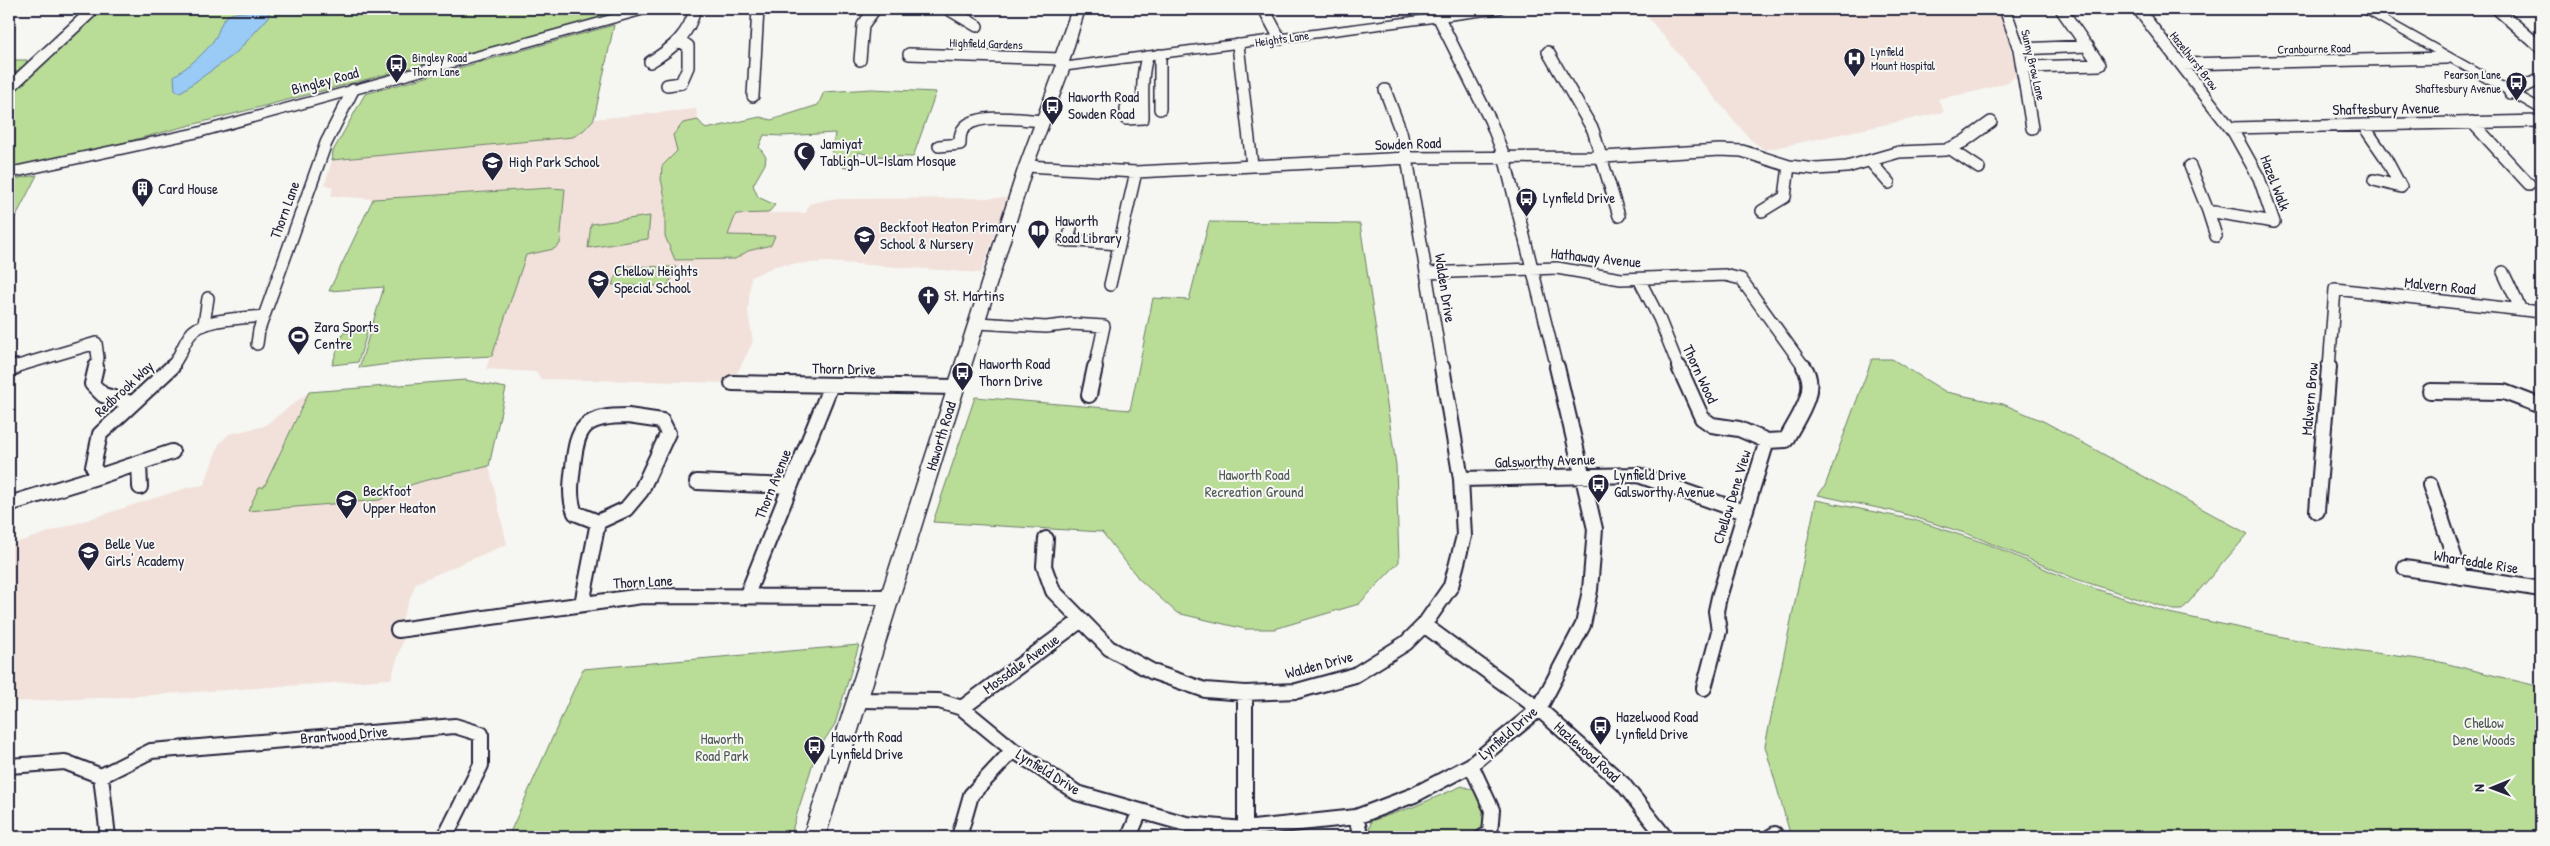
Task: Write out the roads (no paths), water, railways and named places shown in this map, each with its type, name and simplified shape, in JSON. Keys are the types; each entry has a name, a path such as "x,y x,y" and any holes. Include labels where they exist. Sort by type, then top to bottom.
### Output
{"main road":[{"name":"Bingley Road","path":"9,173 137,147 647,9"},
{"name":"Haworth Road","path":"814,837 956,387 978,323 1026,166 1043,122 1078,9"},
{"name":"Heights Lane","path":"1062,63 1153,56 1501,9"},
{"path":"2363,9 2541,110"}],"street":[{"path":"9,88 94,9"},
{"path":"650,62 680,41 688,29 695,9"},
{"path":"753,96 758,9"},
{"path":"860,60 862,27 868,14 875,9"},
{"path":"948,9 977,26"},
{"path":"1264,9 1280,39"},
{"path":"2005,9 2010,9"},
{"name":"Sunny Brow Lane","path":"2005,9 2019,49 2032,128"},
{"path":"2022,67 2100,65 2061,9"},
{"name":"Hazelhurst Brow","path":"2138,9 2231,128"},
{"path":"2497,9 2541,48"},
{"name":"Lynfield Drive","path":"857,700 939,701 962,708 1013,750 1076,792 1186,824 1245,833 1356,817 1414,796 1471,765 1538,709 1583,625 1590,590 1595,530 1533,268 1504,156 1490,120 1439,18"},
{"path":"667,85 680,83 688,67 688,46 680,41"},
{"path":"1238,44 1252,165"},
{"path":"2019,49 2088,46"},
{"path":"1548,52 1592,130 1603,157 1619,216"},
{"name":"Highfield Gardens","path":"909,54 1062,63"},
{"path":"1143,108 1143,69 1153,56"},
{"path":"1153,56 1160,108"},
{"name":"Cranbourne Road","path":"2181,64 2447,58"},
{"path":"2510,93 2541,79"},
{"name":"Thorn Lane","path":"257,344 264,316 326,143 352,90"},
{"name":"Walden Drive","path":"1046,539 1044,566 1053,591 1080,621 1109,648 1154,672 1205,690 1245,693 1297,691 1355,675 1406,643 1424,625 1451,586 1464,536 1461,479 1407,158 1401,132 1385,90"},
{"path":"939,146 965,144 961,132 967,125 977,121 990,119 1043,122"},
{"name":"Shaftesbury Avenue","path":"2231,128 2541,121"},
{"path":"1949,148 1963,142 1991,122"},
{"path":"2472,122 2529,184"},
{"path":"2363,125 2385,157 2401,187 2374,180"},
{"name":"Hazel Walk","path":"2208,211 2274,222 2259,178 2231,128"},
{"path":"1949,148 1979,168"},
{"name":"Sowden Road","path":"1026,166 1136,172 1407,158 1504,156 1603,157 1742,151 1789,166 1818,169 1847,167 1899,152 1949,148"},
{"path":"1870,161 1890,183"},
{"path":"1762,212 1786,197 1789,166"},
{"path":"2190,166 2216,236"},
{"path":"1110,285 1136,172"},
{"path":"1070,228 1066,240 1119,244"},
{"name":"Hathaway Avenue","path":"1426,273 1557,268 1603,277 1640,280 1702,278"},
{"path":"2503,272 2522,310"},
{"name":"Chellow Dene View","path":"1702,278 1726,275 1741,279 1810,376 1811,390 1790,435 1780,442 1767,441 1719,597 1716,611 1719,631 1704,688"},
{"name":"Thorn Wood","path":"1640,280 1659,318 1665,337 1702,418 1712,425 1739,429 1767,441"},
{"name":"Malvern Road","path":"2335,289 2541,312"},
{"name":"Malvern Brow","path":"2317,511 2335,289"},
{"path":"208,298 204,324 264,316"},
{"path":"978,323 1046,327 1071,324 1104,326 1088,396"},
{"name":"Redbrook Way","path":"100,476 93,467 100,434 175,364 190,334 204,324"},
{"path":"9,369 96,344 98,358 92,384 103,395 132,403"},
{"name":"Thorn Drive","path":"732,383 956,387"},
{"name":"Thorn Avenue","path":"746,596 831,385"},
{"path":"2430,391 2504,392 2541,406"},
{"path":"602,417 635,417 662,421 668,433 641,491 626,509 598,522 574,513 570,501 577,437 588,425 602,417"},
{"path":"9,504 172,452"},
{"path":"139,462 140,487"},
{"name":"Galsworthy Avenue","path":"1461,479 1638,475 1744,512"},
{"path":"697,482 789,486"},
{"path":"2430,485 2461,577"},
{"path":"582,604 598,522"},
{"name":"Wharfedale Rise","path":"2405,568 2541,589"},
{"name":"Thorn Lane","path":"398,630 642,596 891,597"},
{"name":"Mossdale Avenue","path":"962,708 1080,621"},
{"name":"Hazlewood Road","path":"1424,625 1538,709 1623,784 1665,837"},
{"path":"1245,693 1245,833"},
{"name":"Brantwood Drive","path":"101,776 151,752 455,726 481,734 481,765 445,837"},
{"path":"959,837 971,795 1013,750"},
{"path":"9,766 65,762 101,776 108,837"},
{"path":"1471,765 1492,810 1490,833 1483,837"},
{"path":"1129,837 1140,810"},
{"path":"1356,817 1361,837"}],"water":[{"path":"256,10 269,12 268,18 235,54 180,92 175,90 174,76 207,49 226,17 235,13"}],"place":[{"name":"Lynfield Mount Hospital","path":"1855,78"},
{"name":"Bingley Road Thorn Lane","path":"396,84"},
{"name":"Pearson Lane Shaftesbury Avenue","path":"2517,101"},
{"name":"Haworth Road Sowden Road","path":"1052,125"},
{"name":"Jamiyat Tabligh-Ul-Islam Mosque","path":"804,172"},
{"name":"High Park School","path":"493,181"},
{"name":"Card House","path":"142,208"},
{"name":"Lynfield Drive","path":"1527,217"},
{"name":"Haworth Road Library","path":"1039,249"},
{"name":"Beckfoot Heaton Primary School & Nursery","path":"864,255"},
{"name":"Chellow Heights Special School","path":"598,299"},
{"name":"St. Martins","path":"928,315"},
{"name":"Zara Sports Centre","path":"298,355"},
{"name":"Haworth Road Thorn Drive","path":"963,392"},
{"name":"Lynfield Drive Galsworthy Avenue","path":"1598,503"},
{"name":"Beckfoot Upper Heaton","path":"347,519"},
{"name":"Belle Vue Girls' Academy","path":"89,572"},
{"name":"Hazelwood Road Lynfield Drive","path":"1600,745"},
{"name":"Haworth Road Lynfield Drive","path":"815,765"}],"park label":[{"name":"Haworth Road Recreation Ground","path":"1254,484"},
{"name":"Chellow Dene Woods","path":"2484,732"},
{"name":"Haworth Road Park","path":"722,748"}]}
